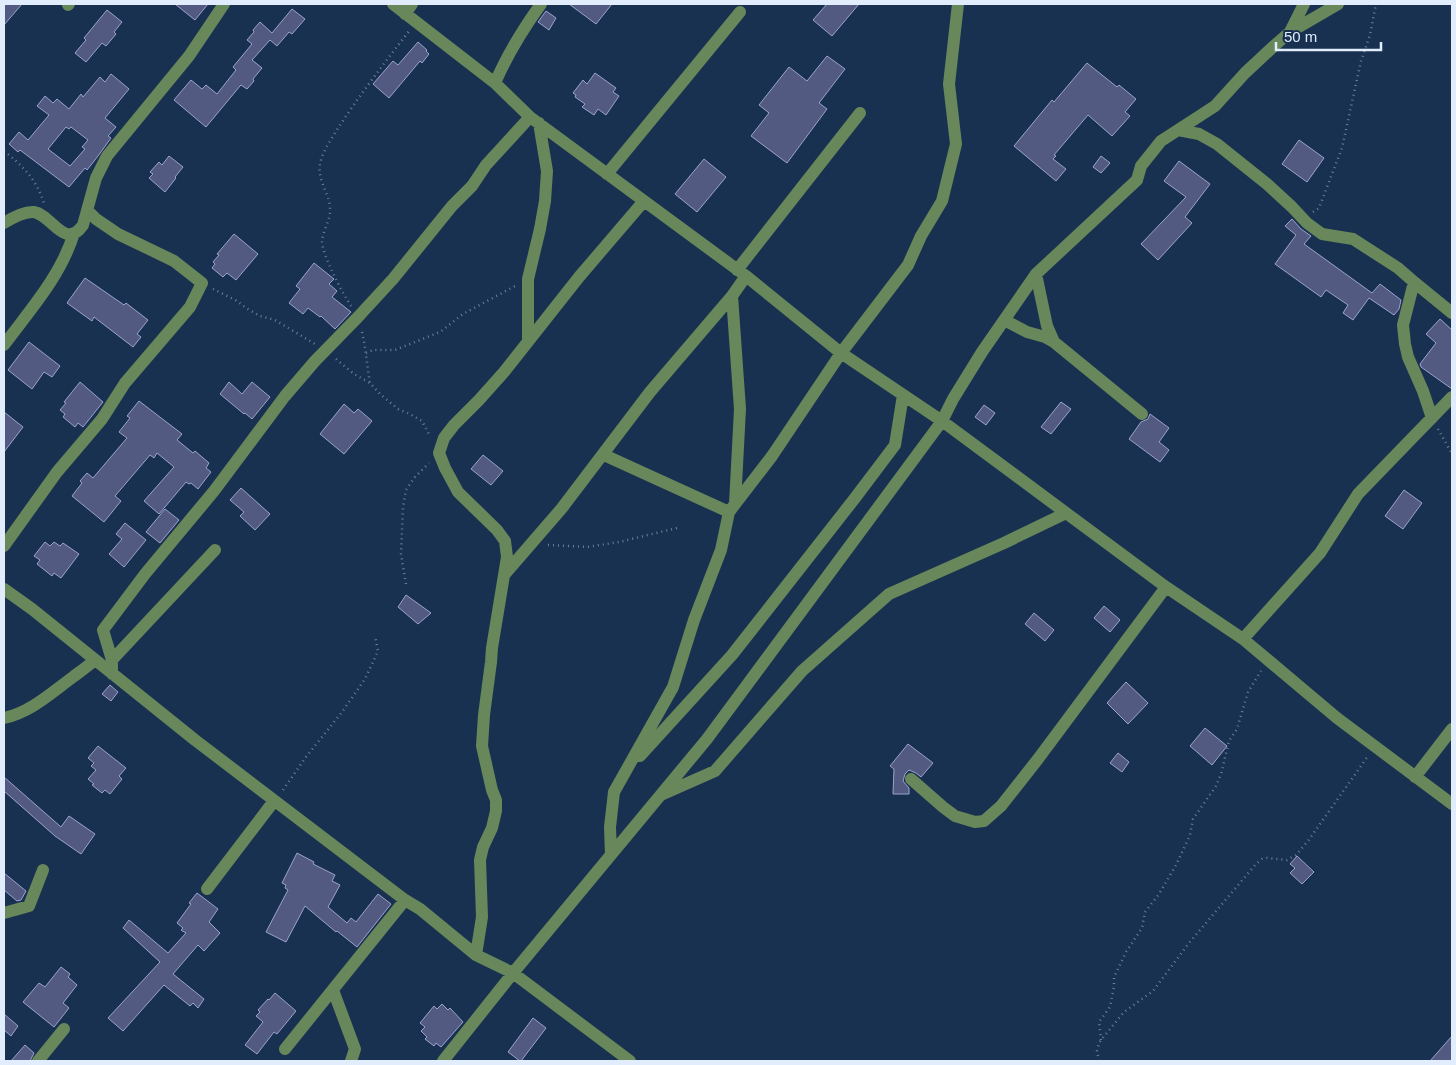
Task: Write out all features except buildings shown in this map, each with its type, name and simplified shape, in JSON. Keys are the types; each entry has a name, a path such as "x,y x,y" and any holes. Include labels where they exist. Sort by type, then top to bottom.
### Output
{"street":[{"path":"4,223 29,212 37,212 62,232 67,234 79,231 83,224 96,178 107,156 189,56 224,4"},
{"path":"393,4 411,13 495,83 534,120 742,273 841,353 942,422 1166,587 1243,639 1337,718 1452,804"},
{"path":"495,83 503,64 541,4"},
{"path":"732,508 772,456 841,353 908,265 921,236 942,201 956,144 949,84 958,4"},
{"path":"1290,32 1304,4"},
{"path":"444,1061 513,973 707,739 942,422 953,399 982,352 1036,274 1137,180 1141,166 1161,141 1215,106 1245,73 1290,32 1338,4"},
{"path":"607,174 740,12"},
{"path":"503,576 562,508 650,392 732,296 742,273 860,113"},
{"path":"112,674 112,660 103,630 144,574 214,491 285,396 315,361 358,318 398,273 452,206 472,186 486,165 534,120"},
{"path":"528,342 528,279 540,229 547,171 534,120"},
{"path":"1178,130 1199,134 1217,144 1267,184 1322,234 1353,238 1398,268 1452,313"},
{"path":"476,955 482,917 480,860 496,811 496,800 482,746 492,648 506,557 505,541 491,524 458,492 439,453 444,438 454,425 498,379 579,277 644,202"},
{"path":"4,546 57,472 102,419 124,384 190,307 202,283 174,261 118,234 87,210"},
{"path":"4,345 52,280 70,247 74,233"},
{"path":"1036,274 1047,326 1054,342"},
{"path":"1414,282 1403,325 1405,344 1408,357 1432,418"},
{"path":"610,855 610,827 614,792 673,687 694,620 720,550 732,508 740,409 732,296"},
{"path":"1004,320 1054,342 1142,414"},
{"path":"624,775 732,655 895,445 902,395"},
{"path":"1243,639 1320,553 1358,494 1452,398"},
{"path":"604,455 732,508"},
{"path":"660,796 715,772 802,671 890,594 1066,513"},
{"path":"112,660 215,550"},
{"path":"911,779 955,816 975,822 984,821 1001,806 1166,587"},
{"path":"4,589 32,609 274,801 405,900 420,909 476,955 513,973 630,1061"},
{"path":"4,718 25,711 40,702 95,660"},
{"path":"1415,777 1452,729"},
{"path":"207,889 274,801"},
{"path":"4,913 28,906 42,870"},
{"path":"285,1049 405,900"},
{"path":"333,990 355,1049 351,1061"},
{"path":"38,1061 64,1029"}],"path":[{"path":"1304,219 1318,208 1342,148 1361,61 1370,35 1376,4"},
{"path":"370,383 358,318 342,291 322,242 330,213 329,202 322,185 319,170 320,161 326,148 411,13"},
{"path":"4,151 30,174 43,199 51,223"},
{"path":"366,354 373,350 395,350 440,332 463,314 528,279"},
{"path":"202,283 260,316 275,320 326,351 354,374 370,383 398,409 422,421 439,453 415,477 406,490 403,507 401,554 406,584"},
{"path":"1432,418 1452,454"},
{"path":"530,544 588,547 629,540 677,528"},
{"path":"274,801 306,756 342,712 365,678 378,651 375,636"},
{"path":"1101,1040 1100,1021 1110,1007 1116,972 1132,942 1140,932 1145,912 1159,894 1176,865 1190,835 1194,819 1216,786 1229,742 1237,729 1248,692 1269,660"},
{"path":"1099,1061 1098,1046 1101,1040 1124,1012 1153,991 1188,943 1256,864 1262,859 1287,860 1296,855 1375,747"}]}
